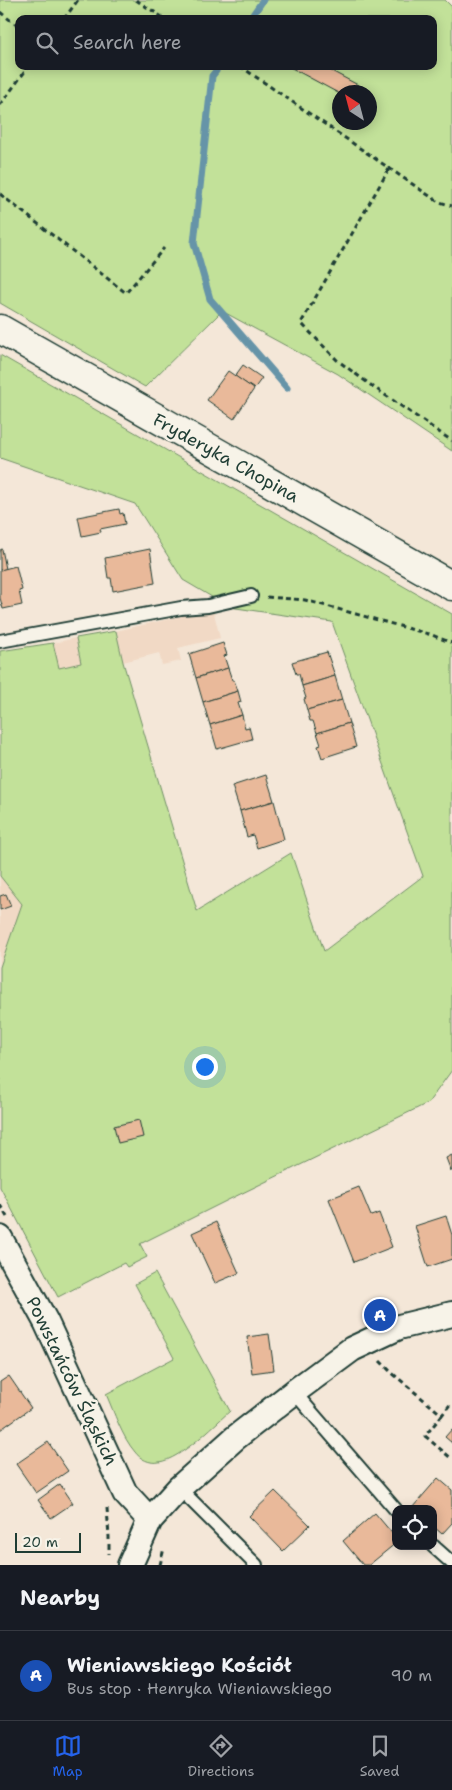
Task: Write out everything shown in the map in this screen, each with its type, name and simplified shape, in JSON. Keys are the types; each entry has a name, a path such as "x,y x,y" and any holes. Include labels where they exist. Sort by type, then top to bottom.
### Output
{"street":[{"name":"Fryderyka Chopina","path":"0,329 452,586"},
{"name":"Powstańców Śląskich","path":"0,1238 46,1322 125,1493 150,1520"},
{"path":"130,1565 150,1520 179,1488 235,1438 294,1392 352,1349 399,1327 451,1319"}],"lane":[{"path":"0,641 181,608 208,606 250,596"},
{"path":"294,1392 392,1505"},
{"path":"179,1488 256,1565"},
{"path":"437,1550 452,1563"}],"path":[{"path":"67,15 78,0"},
{"path":"136,0 159,15"},
{"path":"0,12 15,24"},
{"path":"0,104 26,70"},
{"path":"246,70 437,202 452,206"},
{"path":"389,169 301,323 337,360 452,441"},
{"path":"0,194 126,293 164,248"},
{"path":"250,596 305,600 432,634 452,643"},
{"path":"376,1356 392,1373 442,1415"},
{"path":"452,1402 425,1436 452,1459"}],"shaded area":[{"path":"213,609 220,638 178,648 181,661 162,665 159,653 123,662 116,631"},
{"path":"76,638 81,663 58,668 53,643"},
{"path":"0,876 22,904 0,967"}],"green space":[{"path":"0,0 445,0 452,7 452,451 338,374 222,311 145,387 0,303"},
{"path":"0,355 452,614 452,1070 428,1103 140,1244 147,1257 127,1267 124,1263 58,1297 0,1187 0,967 22,904 0,876 0,651 53,643 59,668 81,663 76,638 116,631 123,662 197,911 291,853 324,951 423,876 332,622 229,607 183,580 135,504 0,458"},
{"path":"155,1273 230,1411 206,1433 177,1455 168,1460 149,1462 137,1455 130,1446 106,1394 174,1358 135,1284"}],"building":[{"path":"295,70 330,70 358,85 332,85 332,90"},
{"path":"243,365 262,378 254,389 235,376"},
{"path":"228,371 254,389 234,419 207,400"},
{"path":"119,509 120,514 123,513 125,524 100,529 101,532 82,536 78,517"},
{"path":"2,549 6,569 0,570 0,550"},
{"path":"150,549 155,583 113,591 111,578 108,578 105,558"},
{"path":"16,566 22,590 19,591 22,605 3,609 0,598 0,570"},
{"path":"223,643 227,655 224,656 228,668 196,678 189,654"},
{"path":"327,652 335,676 302,686 299,674 296,674 292,662"},
{"path":"228,668 238,691 203,702 196,678"},
{"path":"335,676 342,700 307,710 302,686"},
{"path":"238,691 241,702 238,703 242,715 210,725 203,702"},
{"path":"342,700 349,723 317,733 313,721 310,721 307,710"},
{"path":"242,715 245,728 249,727 252,739 217,749 210,725"},
{"path":"349,723 356,747 322,758 318,746 321,745 317,733"},
{"path":"266,775 274,801 240,811 232,786"},
{"path":"274,801 284,839 257,848 253,835 247,837 240,811"},
{"path":"6,894 11,906 0,910 0,896"},
{"path":"139,1120 143,1137 118,1143 114,1126"},
{"path":"452,1155 452,1171 451,1171 446,1158"},
{"path":"359,1187 371,1216 379,1213 392,1247 354,1262 329,1199"},
{"path":"446,1216 452,1235 452,1259 428,1267 415,1226"},
{"path":"216,1222 239,1273 215,1283 192,1233"},
{"path":"269,1334 274,1370 252,1373 247,1337"},
{"path":"9,1376 31,1408 0,1430 0,1382"},
{"path":"452,1429 452,1443 445,1437"},
{"path":"48,1442 68,1471 36,1493 16,1464"},
{"path":"438,1478 452,1490 452,1523 442,1534 437,1530 437,1505 415,1505"},
{"path":"60,1484 73,1503 51,1518 38,1500"},
{"path":"275,1491 310,1525 283,1551 249,1516"},
{"path":"375,1513 392,1533 392,1546 369,1565 363,1565 343,1541"}],"waterway":[{"path":"253,15 263,0"},
{"path":"216,71 212,76 194,243 210,299 287,388"}],"place":[{"name":"Wieniawskiego Kościół","path":"380,1315"}]}
